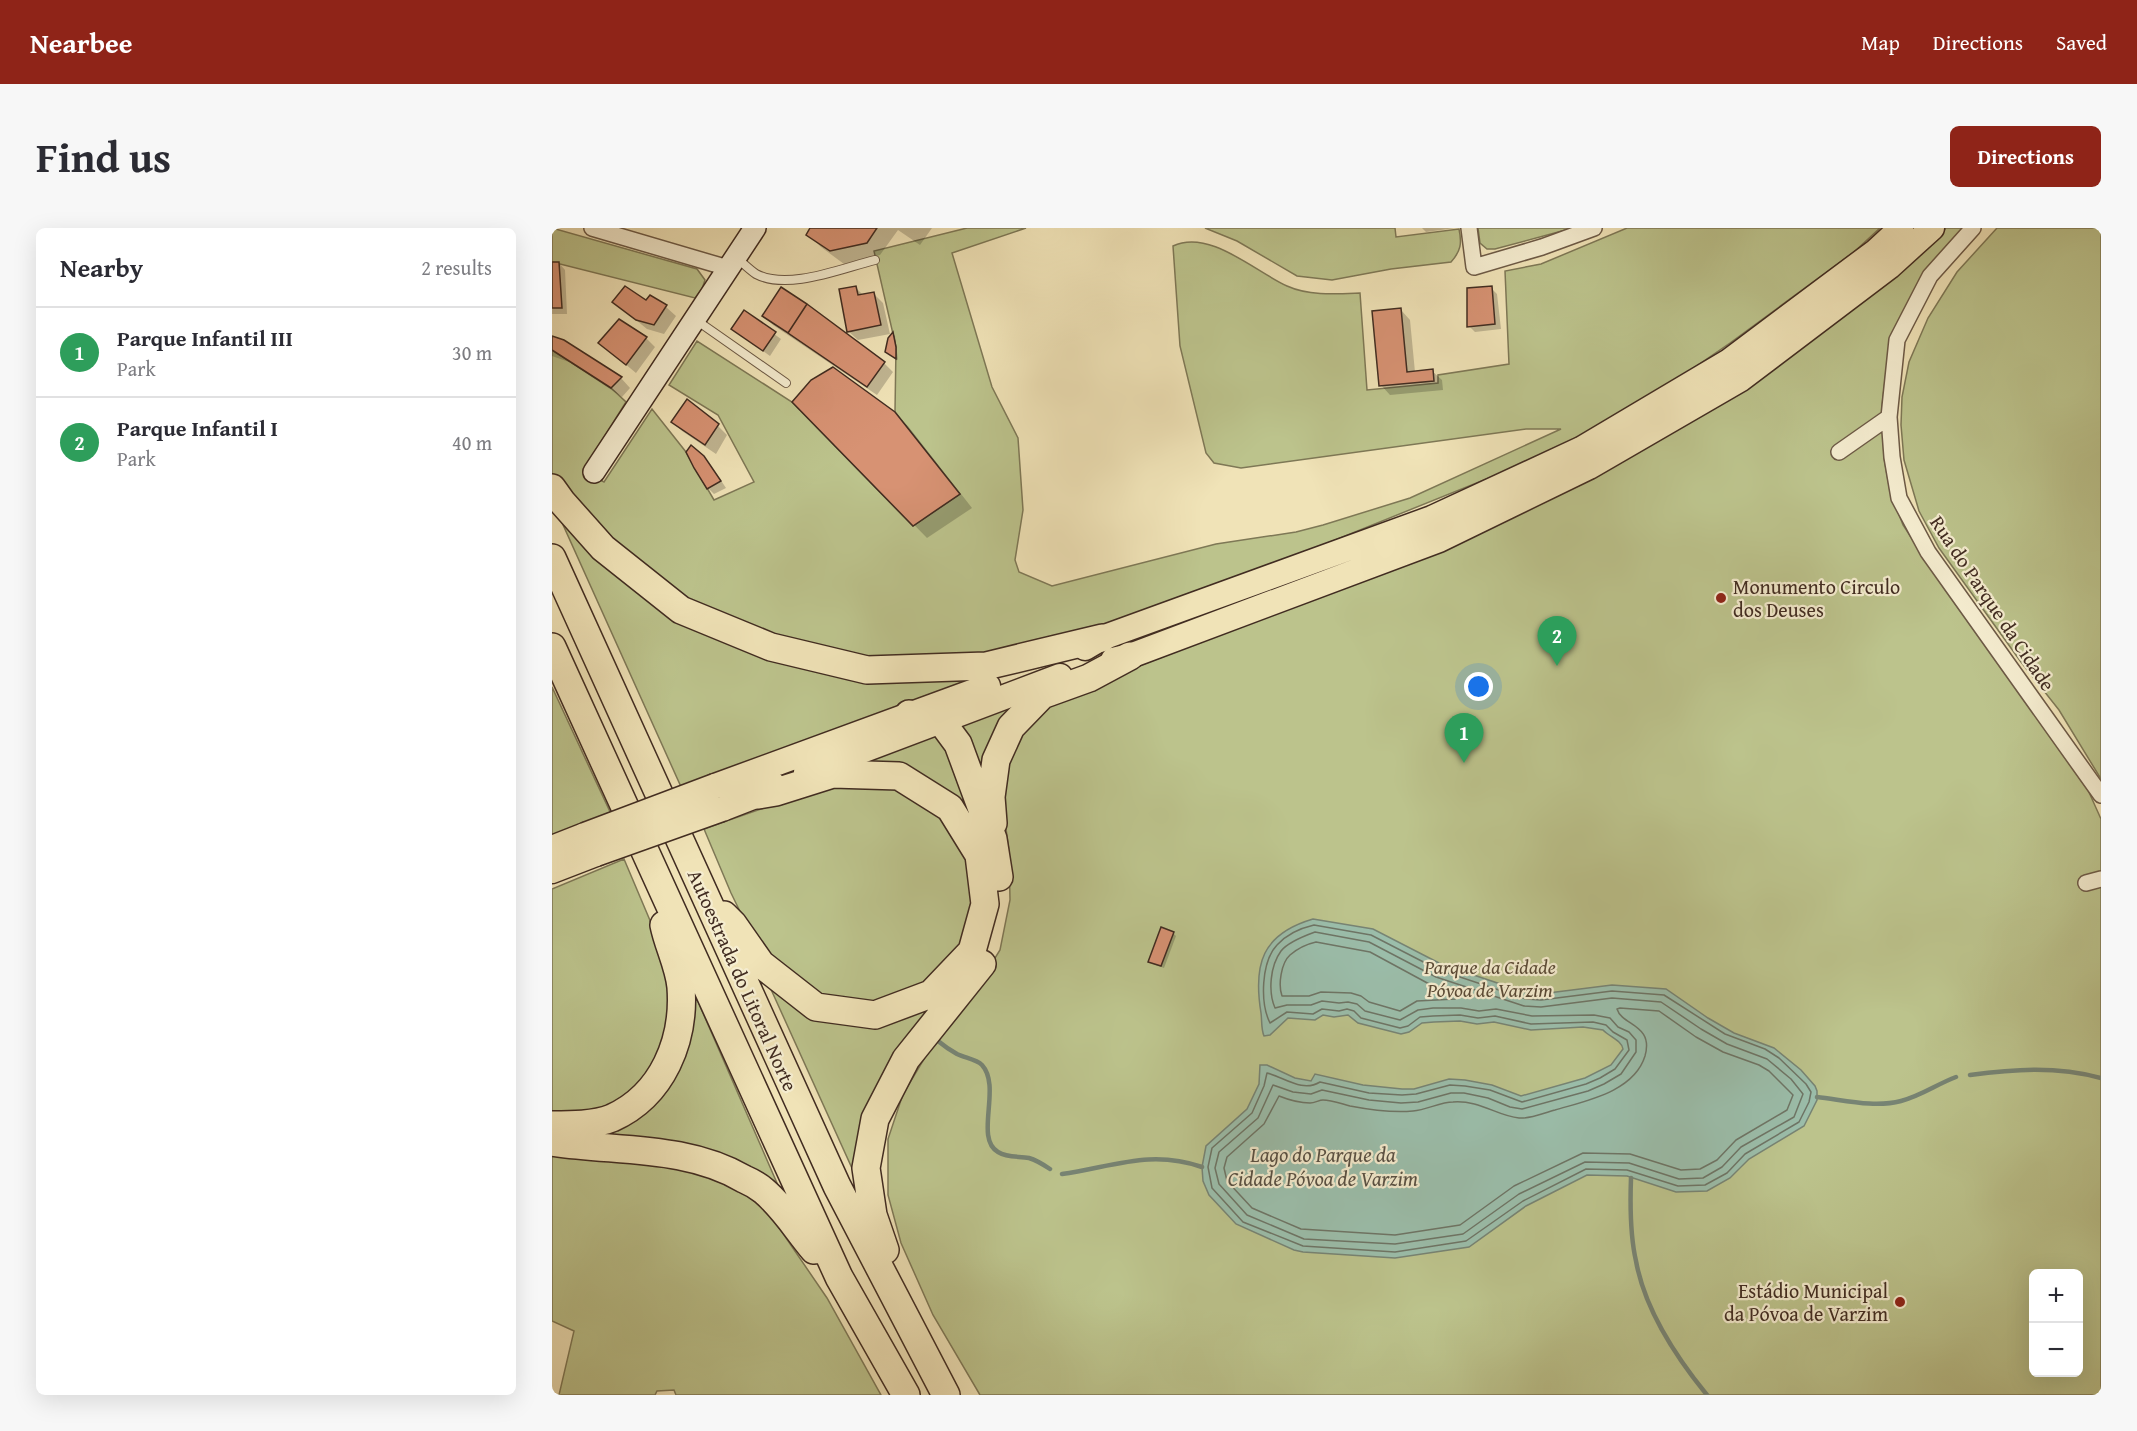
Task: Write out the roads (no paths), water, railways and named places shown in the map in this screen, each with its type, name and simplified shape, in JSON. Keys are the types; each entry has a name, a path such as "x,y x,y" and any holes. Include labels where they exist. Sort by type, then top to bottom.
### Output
{"highway":[{"path":"552,488 603,548 681,610 771,647 867,670 986,666 1102,638"},
{"name":"Autoestrada do Litoral Norte","path":"552,558 837,1186 946,1395"},
{"name":"Autoestrada do Litoral Norte","path":"552,647 839,1277 906,1395"},
{"path":"993,839 992,797 996,760 1011,727 1042,695 1089,678 1130,656"},
{"path":"891,1293 889,1260 873,1215 866,1168 875,1119 906,1059 983,962 996,932 999,902 998,867 993,839 958,744 942,721 909,714"},
{"path":"703,892 733,924 761,963 816,1007 875,1015 931,994 972,951 985,904 979,855 950,808 899,776 833,774 776,792 758,795"},
{"path":"552,1125 581,1124 610,1118 631,1106 663,1073 677,1042 682,1013 681,984 664,928 656,876"},
{"path":"552,1142 670,1154 699,1159 729,1170 762,1189 790,1217 812,1248 839,1277"}],"main road":[{"path":"552,848 590,844 719,798 909,714 1062,659 1102,638 1432,518 1581,449 1729,361 1876,251 1900,228"},
{"path":"719,798 758,795 771,785 1084,667 1130,656 1439,540 1589,467 1741,379 1889,267 1932,228"},
{"path":"552,871 590,844"}],"street":[{"path":"592,228 732,263"},
{"path":"594,472 755,228"},
{"path":"1469,228 1474,267 1542,247 1594,228"},
{"name":"Rua do Parque da Cidade","path":"1974,228 1930,276 1897,340 1889,417 1892,457 1899,498 1928,552 2101,795"},
{"path":"1839,452 1889,417"}],"lane":[{"path":"732,263 772,279 787,280 803,279 875,260"},
{"path":"694,319 786,382"}],"water":[{"name":"Lago do Parque da Cidade Póvoa de Varzim","path":"1313,919 1373,929 1441,964 1527,993 1540,994 1612,985 1666,989 1734,1033 1774,1048 1801,1070 1815,1086 1817,1100 1804,1126 1749,1159 1730,1178 1707,1191 1676,1192 1627,1176 1587,1175 1526,1206 1469,1247 1395,1258 1294,1250 1236,1224 1209,1195 1203,1181 1202,1167 1206,1146 1247,1109 1259,1084 1260,1065 1267,1065 1295,1078 1311,1081 1315,1074 1363,1085 1414,1089 1449,1079 1465,1080 1492,1085 1521,1096 1585,1078 1611,1065 1623,1049 1618,1041 1603,1030 1583,1027 1531,1030 1494,1022 1477,1024 1460,1021 1422,1023 1409,1032 1401,1034 1358,1023 1348,1015 1334,1017 1323,1015 1315,1020 1288,1018 1270,1035 1264,1036 1259,980 1260,966 1265,953 1282,933"}],"waterway":[{"path":"938,1041 957,1054 980,1063 987,1074 990,1086 988,1136 991,1145 1002,1154 1029,1158 1050,1169"},
{"path":"1970,1075 2003,1071 2052,1070 2101,1078"},
{"path":"1817,1097 1859,1103 1891,1103 1915,1096 1956,1077"},
{"path":"1062,1174 1148,1159 1183,1162 1202,1167"},
{"path":"1631,1178 1633,1241 1640,1280 1663,1332 1707,1395"}],"place":[{"name":"Monumento Circulo dos Deuses","path":"1721,598"},
{"name":"Parque Infantil I","path":"1557,666"},
{"name":"Parque Infantil III","path":"1464,763"},
{"name":"Estádio Municipal da Póvoa de Varzim","path":"1900,1302"}],"park label":[{"name":"Parque da Cidade Póvoa de Varzim","path":"1490,978"}]}
